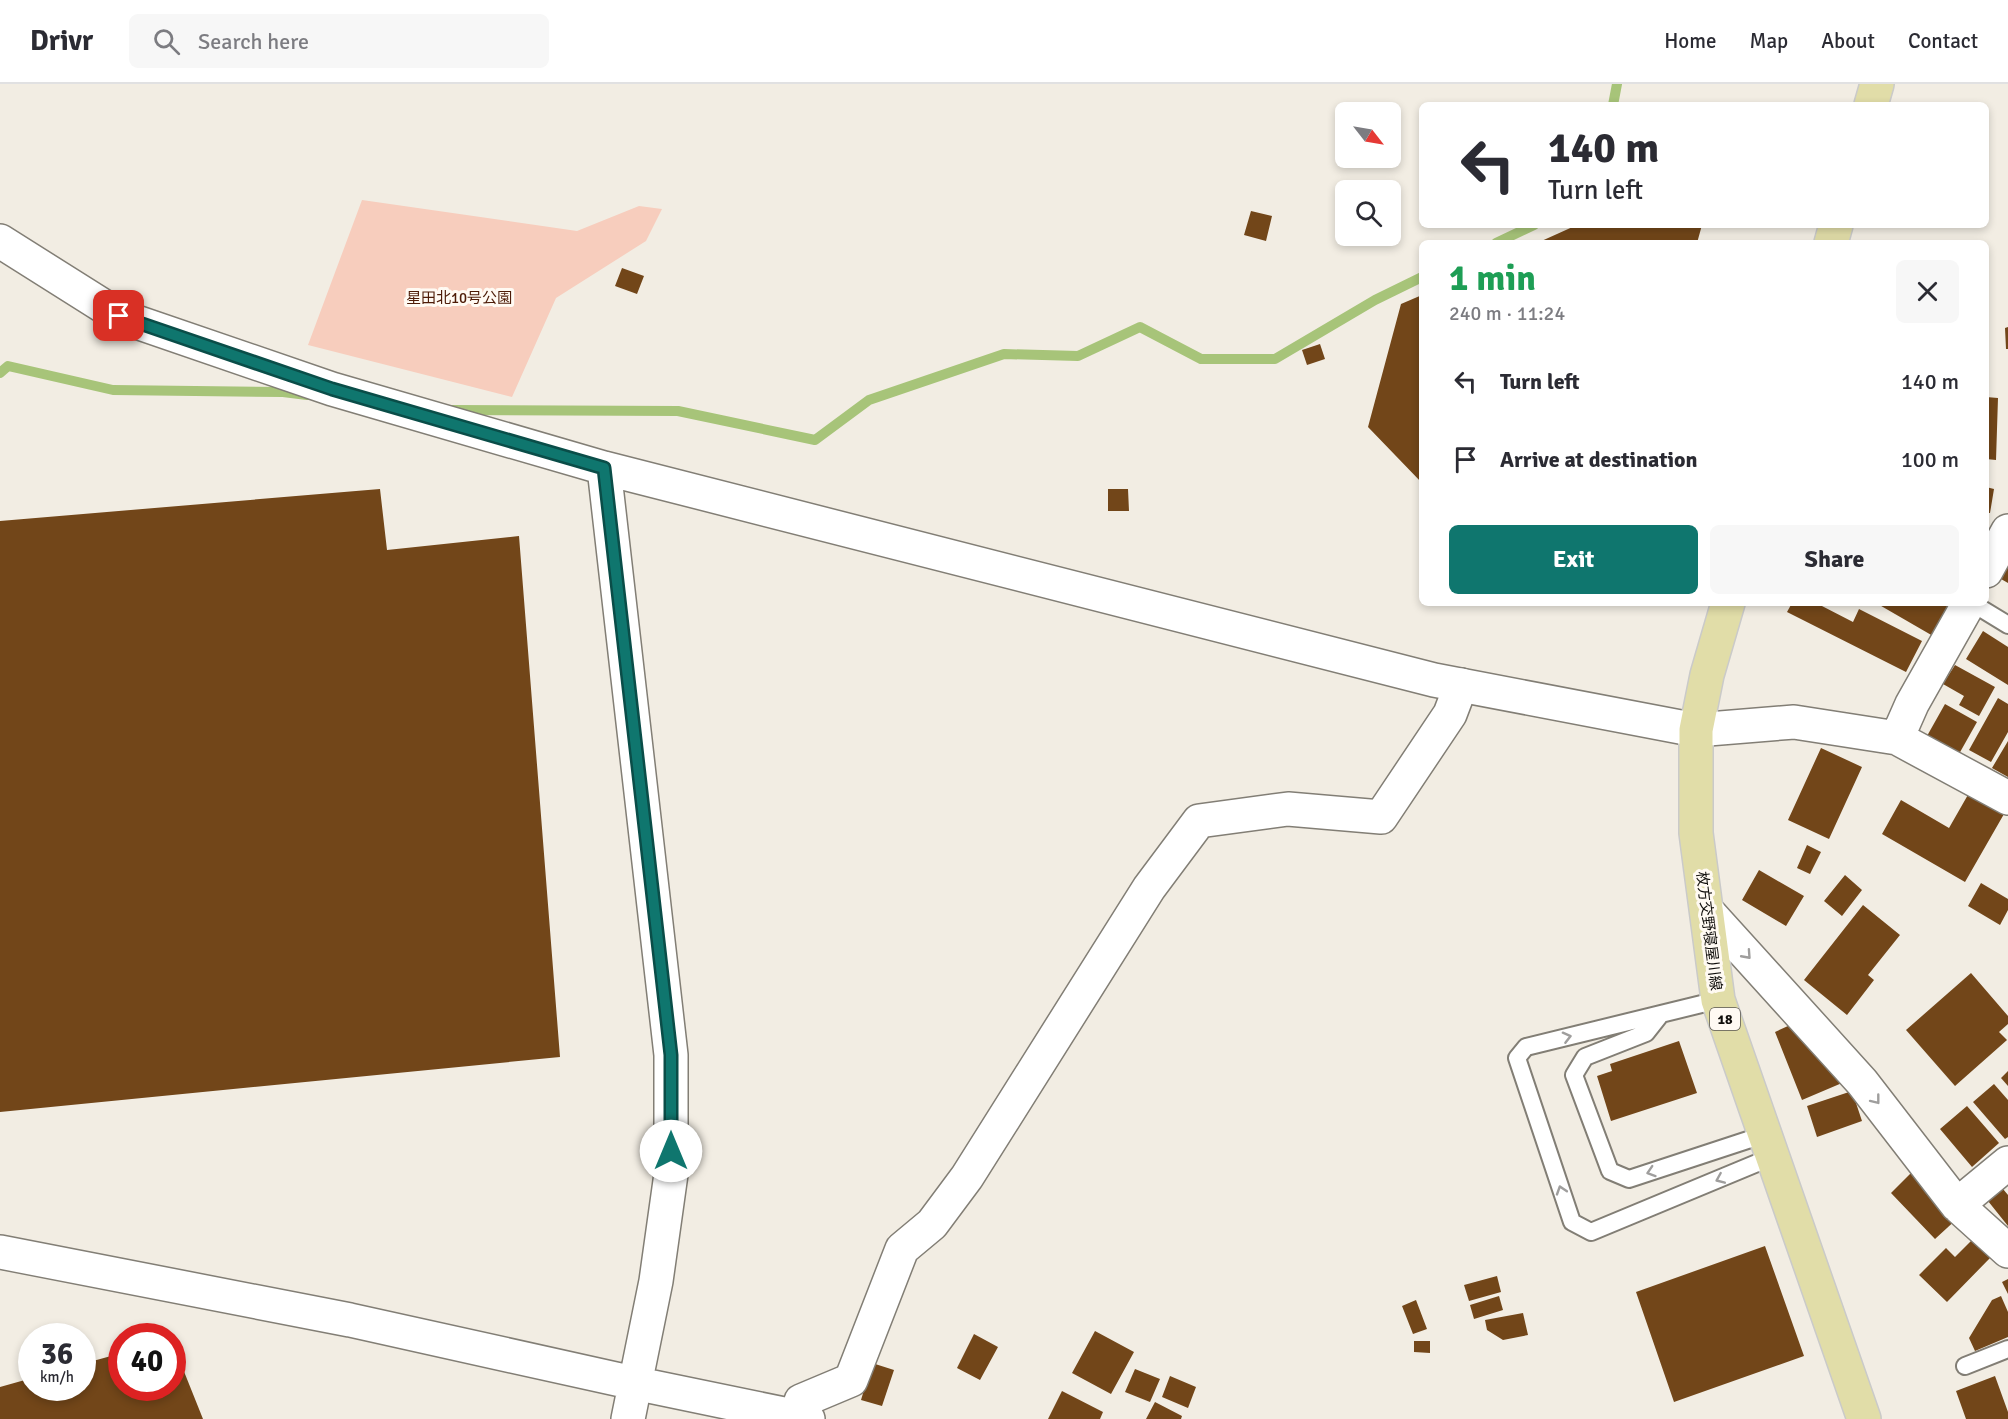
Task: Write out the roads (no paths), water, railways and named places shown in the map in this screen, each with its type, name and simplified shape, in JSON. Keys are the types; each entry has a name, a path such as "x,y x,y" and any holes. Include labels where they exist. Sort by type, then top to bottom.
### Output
{"main road":[{"path":"1872,102 1877,84"},
{"name":"枚方交野寝屋川線","path":"1727,606 1707,675 1696,730 1696,833 1718,1000 1864,1419"}],"street":[{"path":"0,241 119,316 332,389 604,468 1422,677 1696,730 1794,722 1897,738 2008,798"},
{"path":"604,468 671,1055 671,1174 656,1281 628,1419"},
{"path":"1989,566 2008,531"},
{"path":"1897,738 1912,704 1968,606"},
{"path":"0,1252 350,1320 803,1418 801,1401 851,1380 902,1249 932,1224 967,1177 1149,888 1199,821 1288,809 1381,817 1450,714 1461,685"},
{"path":"1708,912 1862,1082 1958,1205 2008,1251"},
{"path":"1958,1205 2008,1163"}],"lane":[{"path":"1975,606 2008,625"},
{"path":"1718,1000 1526,1047 1517,1058 1572,1222 1591,1232 1770,1145"},
{"path":"1661,1014 1646,1034 1585,1057 1574,1075 1610,1171 1629,1179 1770,1145"},
{"path":"1965,1366 2008,1349"}],"waterway":[{"path":"1614,102 1617,84"},
{"path":"1502,240 1528,228"},
{"path":"450,410 678,411 815,440 869,400 1004,354 1078,356 1140,327 1201,359 1275,359 1375,300 1419,278"},
{"path":"0,373 8,366 113,390 283,392 307,395"}],"park label":[{"name":"星田北10号公園","path":"459,298"}]}
